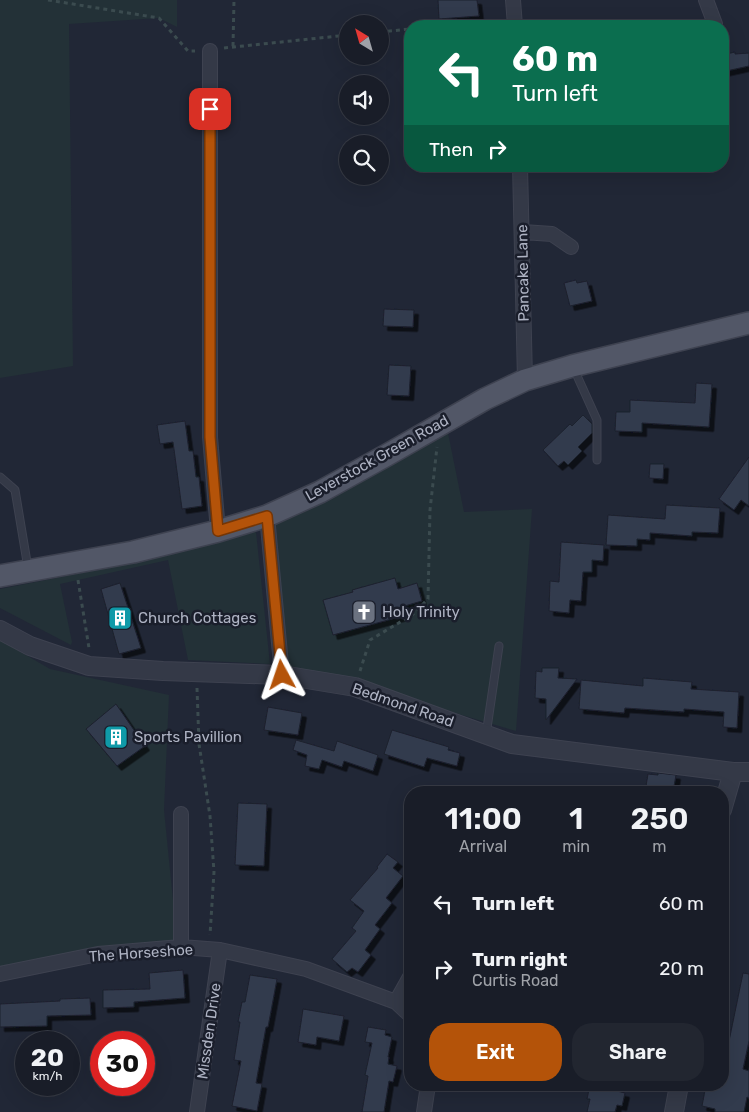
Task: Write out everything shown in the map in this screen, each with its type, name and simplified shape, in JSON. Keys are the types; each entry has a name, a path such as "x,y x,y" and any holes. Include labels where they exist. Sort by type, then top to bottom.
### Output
{"main road":[{"name":"Leverstock Green Road","path":"0,576 76,564 134,552 218,531 267,516 320,492 484,398 525,380 572,366 749,323"}],"street":[{"path":"514,0 515,20"},
{"path":"706,0 714,20"},
{"path":"210,51 210,437 218,531"},
{"name":"Pancake Lane","path":"520,172 525,380"},
{"path":"523,232 552,234 571,247"},
{"path":"267,516 282,675"},
{"name":"Bedmond Road","path":"0,630 30,646 89,666 282,675 355,687 512,744 741,772"},
{"path":"729,796 741,772"},
{"path":"181,947 182,814"},
{"name":"The Horseshoe","path":"0,974 98,954 181,947 215,950 306,970 396,1002 404,1009"},
{"name":"Missden Drive","path":"197,1112 215,950"},
{"path":"396,1002 404,988"},
{"path":"424,1112 427,1091"},
{"path":"674,1112 678,1091"}],"lane":[{"path":"572,366 597,420 597,460"},
{"path":"0,477 15,490 29,572"},
{"path":"486,734 499,646"}],"path":[{"path":"48,0 159,18 188,51 210,51 233,46 339,37"},
{"path":"233,46 234,0"},
{"path":"389,31 404,30"},
{"path":"355,687 370,640 412,615 428,599 430,510 440,424"},
{"path":"76,564 89,648 89,666"},
{"path":"196,672 200,744 210,816 214,872 215,950"}],"shaded area":[{"path":"0,0 177,0 177,27 159,18 69,24 73,366 0,378"},
{"path":"448,433 464,512 532,509 516,731 357,684 285,671 272,522"},
{"path":"256,532 270,664 188,660 168,560 60,584 72,642 71,645 0,608 0,589 97,570"},
{"path":"0,640 50,669 169,695 164,810 177,940 96,949 0,968"}],"building":[{"path":"438,0 477,0 479,16 439,19"},
{"path":"729,53 749,53 749,66 729,70"},
{"path":"576,280 577,283 587,281 592,301 570,306 564,283"},
{"path":"384,309 414,310 413,327 383,326"},
{"path":"389,365 411,366 409,396 387,395"},
{"path":"696,383 712,384 709,427 642,423 642,432 615,431 616,412 630,412 630,400 695,403"},
{"path":"583,415 592,424 592,433 578,447 582,451 568,465 564,461 558,466 543,450 570,424 572,426"},
{"path":"185,421 189,451 193,451 196,477 199,477 202,506 182,509 173,442 160,444 157,425"},
{"path":"749,457 749,506 741,500 734,510 719,499"},
{"path":"650,464 664,464 663,479 649,478"},
{"path":"666,505 720,508 718,533 692,532 692,536 650,533 650,540 637,539 637,546 606,545 608,515 665,519"},
{"path":"561,542 604,545 603,561 592,560 592,572 583,572 581,601 570,600 569,613 549,611 550,581 559,582"},
{"name":"Holy Trinity","path":"395,578 398,589 417,583 422,601 401,607 403,616 333,635 323,600"},
{"name":"Church Cottages","path":"120,583 141,648 119,654 101,589"},
{"path":"542,668 559,668 558,678 577,679 546,720 546,699 535,698 536,671 542,672"},
{"path":"643,678 692,682 691,689 739,692 737,728 723,727 724,712 684,709 684,712 625,708 624,713 579,709 581,680 643,686"},
{"name":"Sports Pavillion","path":"116,704 145,746 117,766 86,729"},
{"path":"268,707 302,713 298,735 264,730"},
{"path":"392,730 449,747 448,750 460,753 457,766 427,758 424,767 384,754"},
{"path":"296,740 334,751 337,741 378,755 373,771 344,761 342,767 322,760 319,769 305,766 307,755 293,750"},
{"path":"658,773 676,775 674,786 646,786 648,774 658,775"},
{"path":"238,803 267,804 264,866 235,865"},
{"path":"387,854 398,862 393,868 403,876 386,898 392,903 375,925 380,929 365,950 371,955 358,972 352,968 347,972 332,959 356,931 352,928 364,911 350,900 378,868"},
{"path":"183,970 185,998 134,1002 134,1007 103,1008 103,990 150,989 149,973"},
{"path":"743,973 749,974 749,1041 743,1069 749,1071 749,1098 747,1097 744,1112 715,1112 715,1109 702,1106 705,1091 729,1091 729,1041"},
{"path":"250,975 277,979 256,1083 262,1084 257,1111 232,1106 241,1061 234,1060 240,1022 238,1022 242,1002 245,1002"},
{"path":"90,998 91,1015 47,1016 47,1026 0,1027 0,1004"},
{"path":"303,1009 344,1016 339,1041 317,1037 316,1045 298,1042"},
{"path":"368,1027 386,1030 385,1035 392,1037 388,1064 397,1066 393,1082 389,1081 384,1112 362,1112 368,1076 365,1075 372,1043 365,1042"},
{"path":"589,1091 617,1091 625,1093 622,1106 617,1105 615,1112 587,1112 590,1099 587,1099"}],"place":[{"name":"Holy Trinity","path":"364,612"},
{"name":"Church Cottages","path":"120,618"},
{"name":"Sports Pavillion","path":"116,737"}],"route":[{"path":"210,109 210,437 218,531 267,516 282,675"}]}
